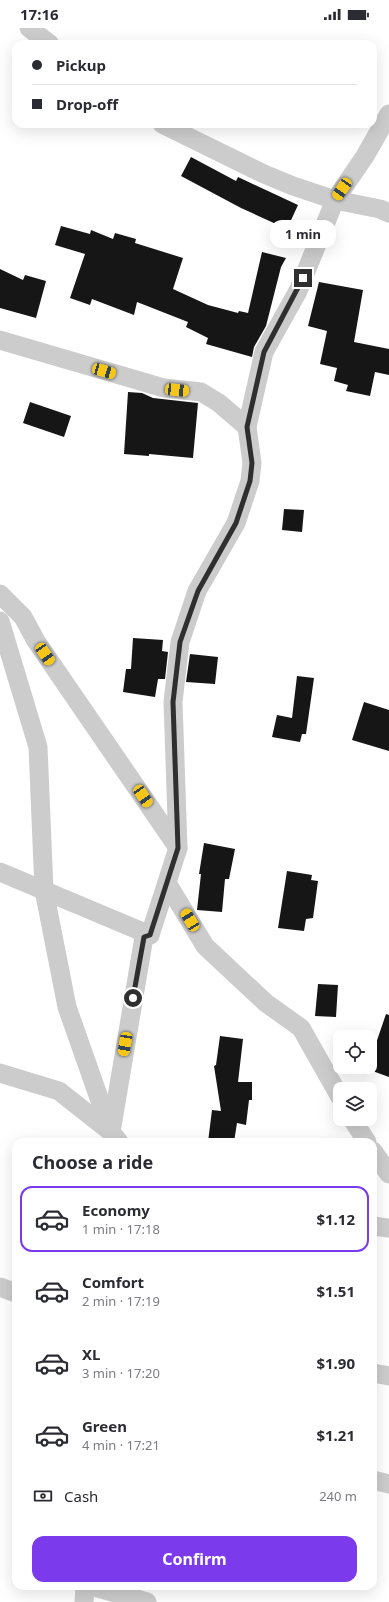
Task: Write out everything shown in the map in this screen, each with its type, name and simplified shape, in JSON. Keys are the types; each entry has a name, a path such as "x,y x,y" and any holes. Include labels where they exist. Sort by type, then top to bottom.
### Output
{"street":[{"path":"29,28 45,40"},
{"path":"150,935 178,848 173,702 180,642 198,591 236,523 250,481 252,463 247,427 264,352 298,291 335,200 365,156 389,114"},
{"path":"170,128 264,174 335,200 380,209 389,213"},
{"path":"0,340 164,388 201,392 219,403 247,427"},
{"path":"0,594 23,617 36,641 178,848"},
{"path":"0,621 38,747 44,890 67,1007 115,1137"},
{"path":"0,872 150,935"},
{"path":"167,883 206,946 266,1003 301,1028 333,1085"},
{"path":"115,1137 144,937 150,935"},
{"path":"0,1073 59,1091 115,1137"},
{"path":"356,1126 364,1138"},
{"path":"377,1157 389,1174"},
{"path":"377,1226 389,1228"},
{"path":"0,1287 12,1292"},
{"path":"377,1373 389,1376"},
{"path":"377,1481 389,1484"},
{"path":"84,1602 85,1590"},
{"path":"105,1590 147,1602"}],"building":[{"path":"191,157 236,181 238,177 298,205 287,229 241,208 181,176"},
{"path":"61,226 90,234 91,230 113,239 115,233 136,239 135,243 183,258 173,289 208,305 238,313 239,311 248,313 262,252 286,258 281,267 266,326 254,347 252,357 206,344 208,338 186,327 188,322 137,302 134,315 92,299 90,305 70,298 85,254 55,245"},
{"path":"0,269 23,280 25,275 46,281 36,318 0,308"},
{"path":"319,282 363,290 354,342 389,349 389,375 375,372 370,396 346,391 348,385 334,381 337,368 320,364 327,331 308,326"},
{"path":"128,392 142,393 153,398 198,403 193,458 149,454 149,456 124,454"},
{"path":"30,402 71,416 64,437 23,423"},
{"path":"284,509 304,510 302,532 282,530"},
{"path":"133,638 163,640 162,651 168,652 165,679 158,679 155,697 123,692 126,669 131,669"},
{"path":"190,654 218,657 215,684 186,682"},
{"path":"297,676 314,678 306,734 302,734 300,742 272,737 277,715 292,718"},
{"path":"364,702 389,710 389,751 352,740"},
{"path":"204,843 235,849 229,879 225,879 222,912 197,910 201,874 199,874"},
{"path":"287,871 312,875 311,880 318,881 313,918 306,919 304,931 278,928"},
{"path":"318,984 338,985 336,1017 315,1016"},
{"path":"386,1014 389,1015 389,1077 377,1073 377,1040"},
{"path":"220,1036 243,1039 238,1082 252,1082 252,1100 249,1100 246,1125 237,1123 235,1138 208,1138 212,1110 221,1111 214,1066 216,1065"}],"route":[{"path":"133,998 144,937 150,935 178,848 173,702 180,642 198,591 236,523 250,481 252,463 247,427 264,352 298,291 303,278"}]}
